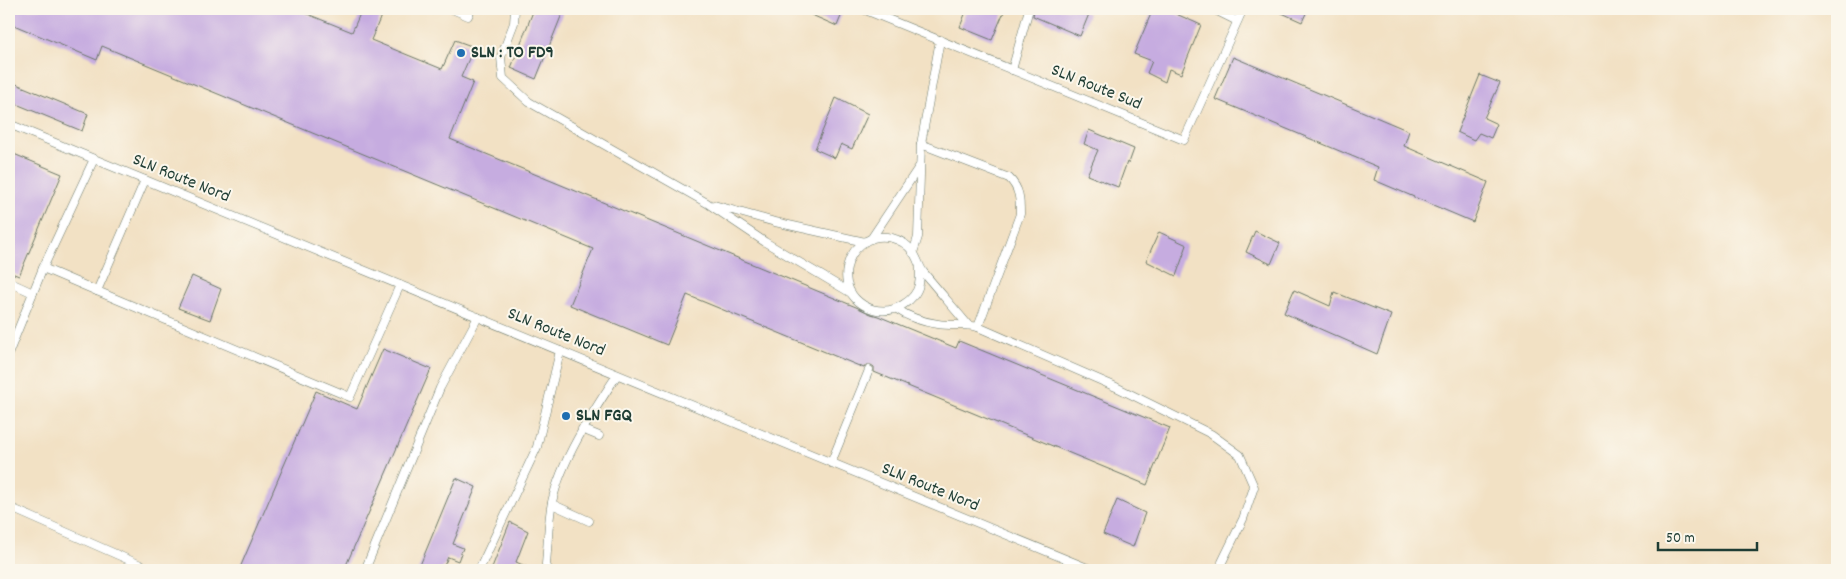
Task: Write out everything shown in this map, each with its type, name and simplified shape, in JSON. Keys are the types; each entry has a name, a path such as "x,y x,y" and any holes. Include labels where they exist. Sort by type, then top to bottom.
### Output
{"lane":[{"path":"452,9 468,16 471,9"},
{"path":"515,9 514,23 501,57 503,78 529,102 707,203 765,242 851,293 866,307 887,316 911,300 919,285 920,268"},
{"name":"SLN Route Sud","path":"862,9 1184,140 1242,9"},
{"path":"1012,70 1029,9"},
{"path":"1213,9 1237,21"},
{"path":"914,252 918,230 921,144 940,40"},
{"name":"SLN Route Nord","path":"9,124 1092,570"},
{"path":"921,144 1009,178 1017,186 1020,198 1020,214 978,327"},
{"path":"9,352 43,268 94,159"},
{"path":"851,293 847,282 846,270 850,259 856,249 868,240 919,167"},
{"path":"97,291 145,180"},
{"path":"707,203 775,222 868,240 880,237 899,240 914,252 920,268 968,325"},
{"path":"43,268 350,398 400,285"},
{"path":"9,282 33,293"},
{"path":"897,309 906,315 938,324 978,327 1137,396 1211,434 1240,455 1254,487 1243,520 1222,562"},
{"path":"365,570 440,388 478,317"},
{"path":"479,570 537,447 560,352"},
{"path":"832,463 869,370"},
{"path":"548,570 546,564 552,504 556,487 582,429 617,375"},
{"path":"582,429 599,436"},
{"path":"552,504 589,521"},
{"path":"9,507 142,568 152,570"}],"building":[{"path":"9,9 295,9 352,32 362,9 384,9 371,40 442,69 455,40 474,47 461,77 473,82 450,139 871,314 956,348 959,341 1170,428 1147,485 874,372 874,367 871,365 866,365 864,368 687,295 667,345 570,305 593,249 102,46 97,60 9,23"},
{"path":"534,9 564,9 536,79 511,68"},
{"path":"798,9 844,9 837,26"},
{"path":"967,9 1005,9 992,40 960,27"},
{"path":"1034,9 1078,9 1089,14 1080,36 1033,16"},
{"path":"1153,9 1165,9 1201,25 1181,74 1169,69 1165,82 1147,73 1152,61 1134,54"},
{"path":"1273,9 1308,9 1302,22"},
{"path":"1233,57 1409,131 1404,146 1488,182 1473,222 1374,180 1378,167 1215,99"},
{"path":"1480,75 1500,83 1484,118 1497,124 1491,138 1479,133 1474,140 1457,132"},
{"path":"9,81 88,114 82,131 9,101"},
{"path":"836,98 868,114 852,149 841,144 835,158 815,149"},
{"path":"1089,130 1134,149 1118,187 1087,175 1098,150 1084,144"},
{"path":"9,152 62,174 19,276 9,272"},
{"path":"1255,231 1280,243 1271,264 1246,252"},
{"path":"1159,232 1187,245 1176,276 1146,261"},
{"path":"192,276 221,289 210,320 178,308"},
{"path":"1294,290 1330,306 1334,292 1391,315 1377,354 1284,313"},
{"path":"383,349 431,369 344,570 239,570 316,391 357,409"},
{"path":"456,478 476,487 453,544 463,548 458,561 448,557 442,570 418,570"},
{"path":"1117,500 1145,513 1133,547 1103,534"},
{"path":"510,522 528,531 516,562 534,570 491,570"}],"place":[{"name":"SLN : TO FD9","path":"461,53"},
{"name":"SLN FGQ","path":"566,416"}]}
